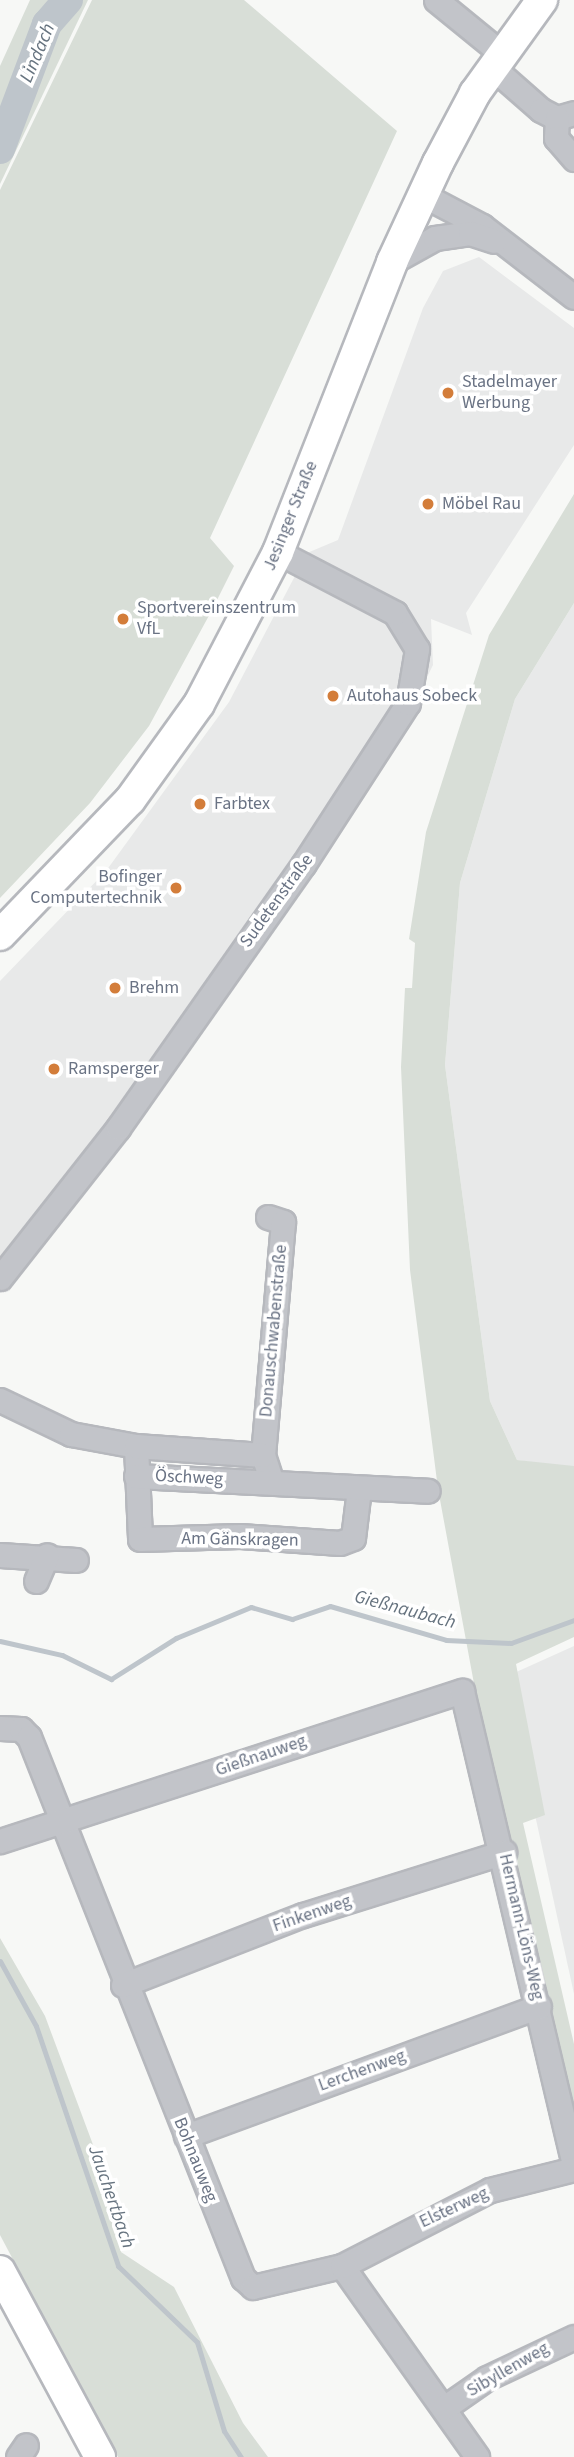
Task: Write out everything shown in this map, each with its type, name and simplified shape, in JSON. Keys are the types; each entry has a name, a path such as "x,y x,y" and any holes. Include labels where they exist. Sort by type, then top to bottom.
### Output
{"main road":[{"name":"Jesinger Straße","path":"0,936 162,759 213,680 278,552 392,262 423,195 496,60 542,0"},
{"path":"0,2271 100,2457"}],"street":[{"path":"436,0 496,60 566,115 556,138 574,159"},
{"path":"423,195 516,250 574,298"},
{"path":"392,262 424,242 470,233 516,250"},
{"name":"Sudetenstraße","path":"0,1278 125,1119 316,848 408,704 417,649 396,613 278,552"},
{"name":"Donauschwabenstraße","path":"263,1455 283,1222 268,1217"},
{"name":"Öschweg","path":"0,1400 71,1434 136,1447 263,1455"},
{"name":"Öschweg","path":"136,1447 136,1476 428,1491"},
{"path":"263,1455 272,1483"},
{"name":"Am Gänskragen","path":"136,1476 140,1539 240,1536 340,1544 353,1538 359,1489"},
{"path":"0,1555 47,1555 76,1560"},
{"path":"36,1581 47,1555"},
{"name":"Gießnauweg","path":"0,1841 60,1825 462,1691"},
{"name":"Hermann-Löns-Weg","path":"462,1691 504,1852 574,2164"},
{"name":"Bohnauweg","path":"10,1728 60,1825 243,2278 253,2287 342,2266"},
{"name":"Finkenweg","path":"123,1985 303,1915 504,1852"},
{"name":"Lerchenweg","path":"186,2136 539,2006"},
{"name":"Elsterweg","path":"342,2266 490,2190 574,2169"},
{"path":"342,2266 477,2457"},
{"name":"Sibyllenweg","path":"444,2408 487,2378 574,2337"}],"shaded area":[{"path":"30,0 88,0 0,184 0,66"},
{"path":"92,0 244,0 397,131 210,538 234,566 212,610 149,726 90,803 0,898 0,190"},
{"path":"479,257 574,328 574,445 466,613 472,635 431,619 433,665 401,730 0,1287 0,981 106,871 229,702 307,553 338,540 423,308 443,271"},
{"path":"574,494 574,603 515,699 460,883 445,1065 490,1401 517,1460 574,1466 574,1637 516,1664 545,1815 523,1823 574,2044 574,2123 475,1689 438,1489 410,1270 401,1067 405,988 412,988 415,943 409,939 426,832 489,635"},
{"path":"574,603 574,1466 570,1468 517,1460 490,1401 445,1065 460,883 515,699"},
{"path":"574,1646 574,1994 505,1677"},
{"path":"0,1938 45,2016 114,2201 121,2252 174,2287 243,2423 268,2457 118,2457 0,2235"}],"waterway":[{"name":"Lindach","path":"0,149 47,24 68,0"},
{"name":"Gießnaubach","path":"0,1641 62,1655 111,1679 176,1638 251,1607 292,1619 330,1606 446,1640 511,1643 574,1620"},
{"name":"Jauchertbach","path":"0,1961 36,2026 118,2266 197,2342 224,2431 241,2457"}],"place":[{"name":"Stadelmayer Werbung","path":"448,393"},
{"name":"Möbel Rau","path":"428,504"},
{"name":"Sportvereinszentrum VfL","path":"123,619"},
{"name":"Autohaus Sobeck","path":"333,696"},
{"name":"Farbtex","path":"200,804"},
{"name":"Bofinger Computertechnik","path":"176,888"},
{"name":"Brehm","path":"115,988"},
{"name":"Ramsperger","path":"54,1069"}]}
